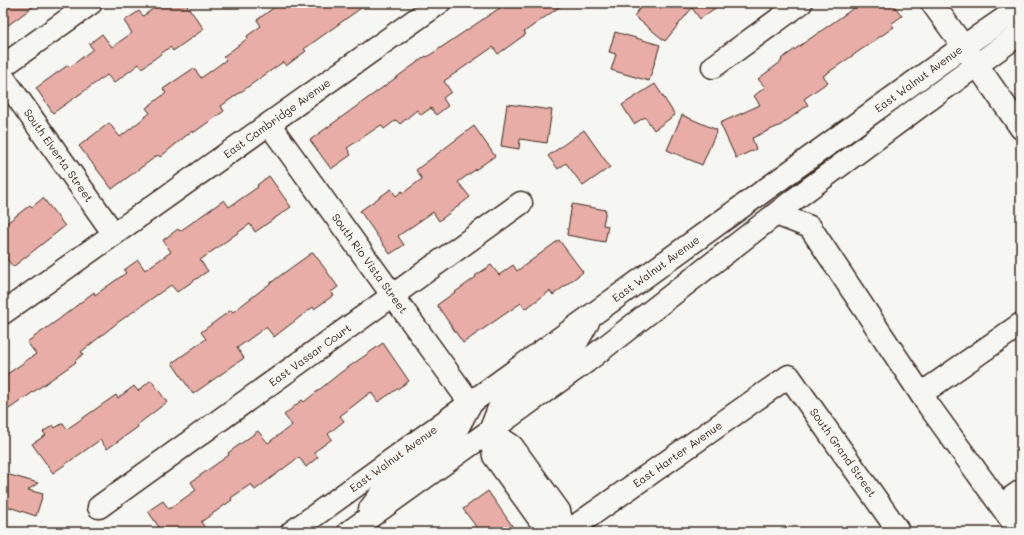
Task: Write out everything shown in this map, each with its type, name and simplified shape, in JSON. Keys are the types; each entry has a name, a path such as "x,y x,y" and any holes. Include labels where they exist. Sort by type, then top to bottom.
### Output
{"street":[{"path":"3,66 91,3"},
{"name":"East Cambridge Avenue","path":"3,314 439,3"},
{"path":"713,67 801,3"},
{"path":"932,3 1021,128"},
{"name":"East Walnut Avenue","path":"292,532 964,46 1021,7"},
{"name":"East Walnut Avenue","path":"352,530 587,361 776,214 1021,33"},
{"name":"South Elverta Street","path":"3,77 114,234"},
{"name":"South Rio Vista Street","path":"269,124 470,404"},
{"path":"758,195 776,214 810,227 921,394 1020,532"},
{"name":"East Vassar Court","path":"99,507 521,203"},
{"path":"559,532 545,527 494,456 490,431 501,403 571,352 590,316"},
{"path":"921,394 1021,324"},
{"name":"South Grand Street","path":"789,376 895,531"},
{"name":"East Harter Avenue","path":"567,532 789,376"},
{"path":"352,530 392,480 452,438 470,404"},
{"path":"490,431 512,446 559,511 564,532"},
{"path":"1001,505 1021,491"}],"building":[{"path":"8,3 38,3 3,29 3,7"},
{"path":"161,3 185,3 204,29 173,51 170,47 142,68 139,64 114,83 107,75 53,113 36,88 68,65 70,67 93,49 89,44 102,34 112,47 132,33 124,21 139,11 143,16"},
{"path":"280,3 368,3 304,49 306,51 286,66 283,62 221,106 224,111 193,133 192,131 160,157 158,155 112,189 79,146 109,123 120,137 150,113 146,108 166,93 163,89 194,68 201,78 226,60 223,57 261,26 257,20"},
{"path":"507,3 565,3 524,32 526,34 498,54 493,47 444,81 451,92 443,98 448,106 436,115 431,108 421,115 417,110 400,124 396,120 384,129 381,125 347,148 351,155 331,169 310,140 426,56 427,57"},
{"path":"644,3 722,3 700,19 692,8 665,41 634,16"},
{"path":"861,3 892,3 902,16 891,24 894,27 823,76 828,82 804,99 808,105 781,125 752,138 756,149 736,158 720,123 760,105 754,96 765,87 758,79 782,61 781,59"},
{"path":"615,32 660,45 649,81 611,70 616,54 609,52"},
{"path":"655,84 675,115 654,130 645,117 634,124 622,105"},
{"path":"507,104 552,110 547,143 520,139 519,149 501,146"},
{"path":"682,115 717,130 702,165 667,150"},
{"path":"474,126 495,156 458,182 470,197 439,221 433,212 398,236 404,245 390,254 360,211 391,189 396,196 402,191 403,193 422,179 416,170"},
{"path":"584,130 610,167 583,186 566,163 558,169 548,156"},
{"path":"269,176 291,207 255,232 250,224 200,260 208,271 177,292 171,285 117,323 81,352 83,354 75,361 76,362 9,409 3,401 3,377 36,354 27,342 94,292 95,295 126,273 124,270 138,260 145,270 171,252 163,240 178,229 180,231 224,200 229,207 258,187 257,185"},
{"path":"43,198 65,226 13,267 3,254 3,226 30,205 32,207"},
{"path":"572,204 606,210 603,225 608,226 605,242 567,235"},
{"path":"559,240 583,272 553,295 550,291 525,309 521,303 463,343 437,305 491,265 499,275 513,265 517,271"},
{"path":"313,252 338,287 331,292 334,295 314,309 313,307 274,337 266,327 237,348 244,358 193,394 172,363 206,339 201,332 231,310 233,312"},
{"path":"383,343 409,381 378,402 371,392 340,416 344,421 328,434 332,439 314,452 318,457 306,467 299,457 255,490 251,484 231,498 232,500 201,522 208,532 162,532 148,511 163,501 169,509 196,490 191,482 229,455 228,453 258,431 268,443 292,425 284,415 302,400 304,402 340,373"},
{"path":"151,380 167,402 137,425 138,427 107,449 100,440 53,473 32,444 46,435 43,432 53,425 55,428 63,423 67,429 116,395 118,398 134,386 138,391"},
{"path":"3,473 38,483 28,490 43,494 36,516 3,505"},
{"path":"488,491 513,527 506,532 480,532 463,509"}]}
